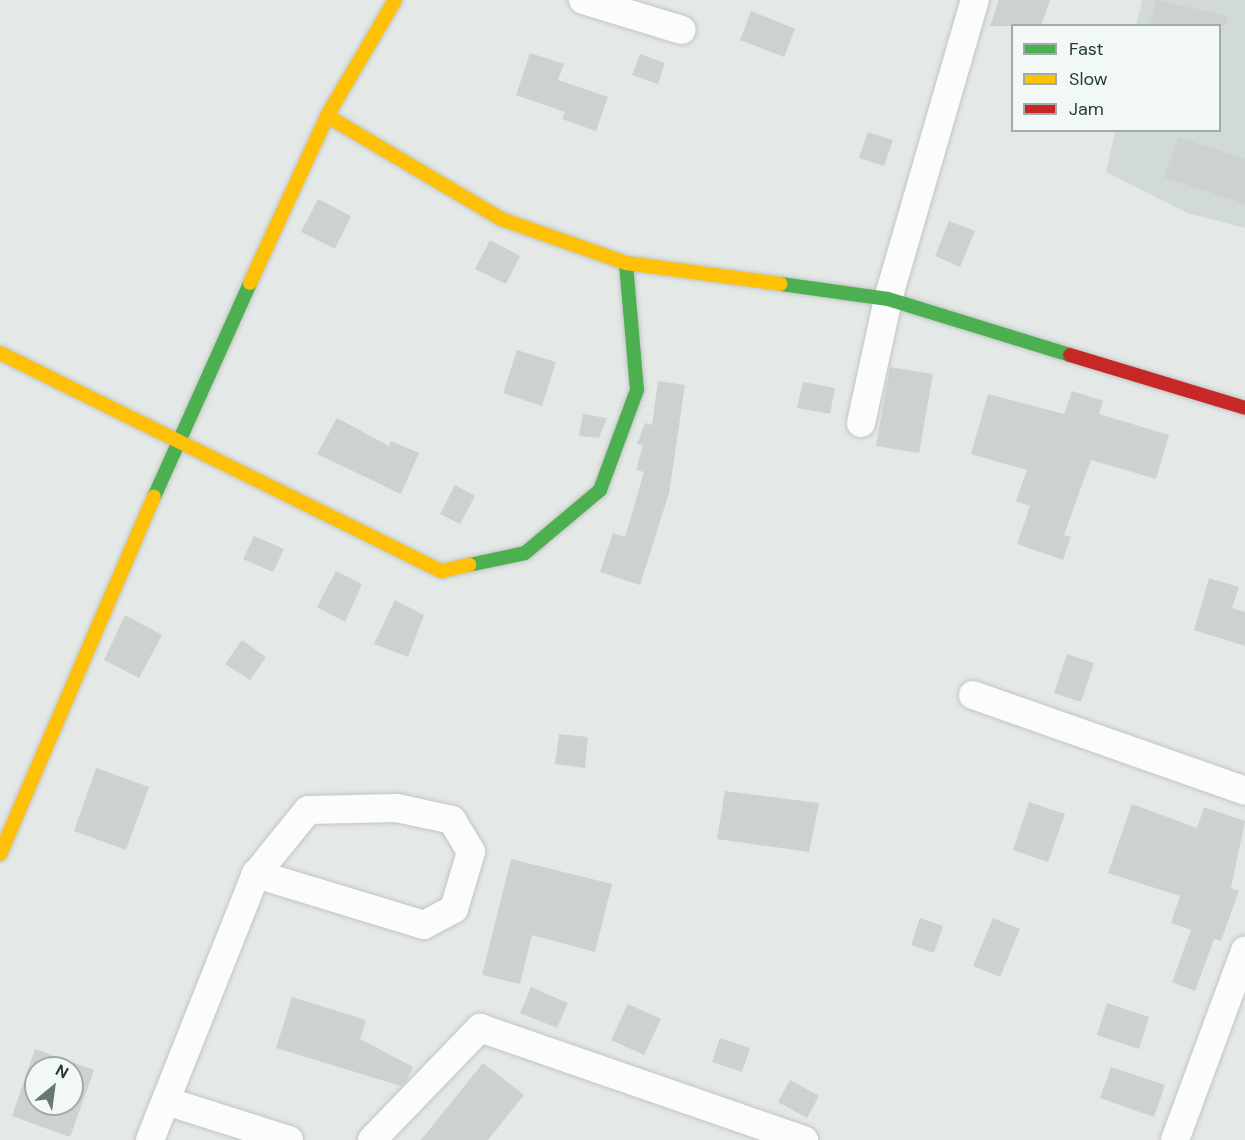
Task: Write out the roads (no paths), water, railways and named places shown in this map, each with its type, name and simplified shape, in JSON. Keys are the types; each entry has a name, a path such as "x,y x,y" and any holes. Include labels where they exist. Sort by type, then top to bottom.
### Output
{"street":[{"path":"0,854 178,440 327,116 395,0"},
{"path":"583,0 682,30"},
{"path":"861,423 888,299 975,0"},
{"path":"327,116 501,219 626,263 888,299 1245,408"},
{"path":"0,353 442,571 525,553 600,490 637,390 626,263"},
{"path":"973,695 1245,791"},
{"path":"150,1140 255,874 308,810 397,808 452,820 471,852 454,909 424,925 255,874"},
{"path":"1175,1140 1245,951"},
{"path":"372,1140 480,1028 804,1140"},
{"path":"166,1101 289,1140"}]}
